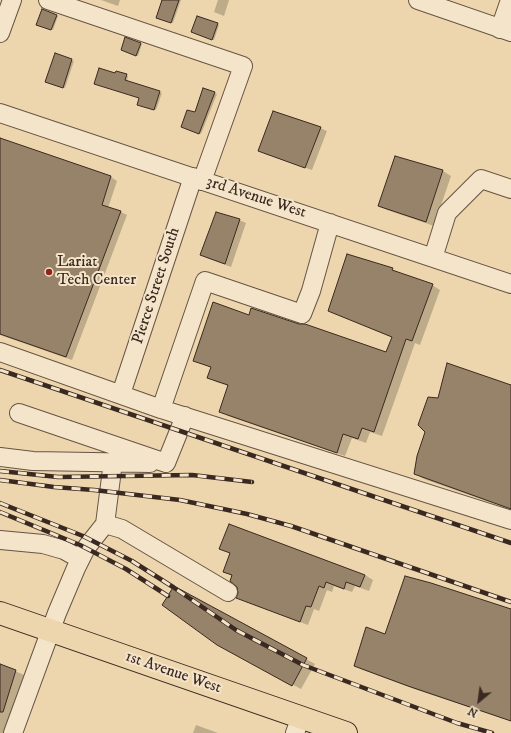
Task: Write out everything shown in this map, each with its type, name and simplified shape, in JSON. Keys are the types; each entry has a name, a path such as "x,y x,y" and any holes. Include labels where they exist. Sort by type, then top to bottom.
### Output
{"main road":[{"name":"1st Avenue West","path":"0,614 50,631 298,725 346,733"}],"street":[{"path":"0,33 12,0"},
{"name":"Pierce Street South","path":"48,0 243,66 198,179 121,394"},
{"path":"418,0 505,31 510,0"},
{"name":"3rd Avenue West","path":"0,113 433,258 510,279"},
{"path":"433,258 447,213 481,179 511,190"},
{"path":"162,409 205,280 302,314 311,291 330,223"},
{"path":"0,352 162,409 511,520"},
{"path":"19,413 166,463"},
{"path":"166,463 185,416"},
{"path":"0,457 33,461 166,463"},
{"path":"13,733 50,631 80,559 91,540 105,524 113,462"},
{"path":"105,524 122,529 228,592"},
{"path":"0,540 43,544 64,550 80,559"}],"building":[{"path":"162,0 179,0 171,23 156,18"},
{"path":"42,9 57,15 51,30 36,25"},
{"path":"197,16 218,23 212,40 191,32"},
{"path":"125,37 141,43 136,56 121,50"},
{"path":"55,53 72,59 63,88 45,82"},
{"path":"99,68 115,73 116,71 127,74 125,80 160,91 154,110 137,105 139,98 94,84"},
{"path":"203,88 215,92 199,134 181,127 187,110 195,112"},
{"path":"273,111 321,127 305,168 258,151"},
{"name":"Lariat Tech Center","path":"0,138 111,176 102,205 121,211 66,357 0,334"},
{"path":"395,156 443,170 426,222 378,206"},
{"path":"216,212 240,219 225,264 200,255"},
{"path":"347,254 393,268 392,270 433,284 412,341 406,339 374,432 362,428 358,439 343,434 337,453 219,412 228,385 207,378 211,367 193,361 213,302 249,315 251,308 299,324 305,324 386,352 392,337 328,311"},
{"path":"447,363 511,385 511,509 414,474 417,456 425,432 418,425 428,397 438,398"},
{"path":"229,524 365,575 360,587 346,582 344,589 326,582 324,588 319,586 311,607 306,606 300,622 236,598 238,593 237,587 230,581 232,575 223,572 230,553 219,549"},
{"path":"405,576 511,609 511,721 354,666 366,627 385,634"},
{"path":"174,586 307,658 292,686 217,645 162,605"},
{"path":"0,664 16,670 3,712 0,712"}],"railway":[{"path":"0,370 511,543"},
{"path":"0,471 58,477 192,475 252,482"},
{"path":"0,480 180,500 247,514 291,526 511,602"},
{"path":"0,503 83,536 132,561 236,630 303,665 457,723 492,733"},
{"path":"0,512 80,545 126,569 168,596"}],"place":[{"name":"Lariat Tech Center","path":"49,272"}]}
